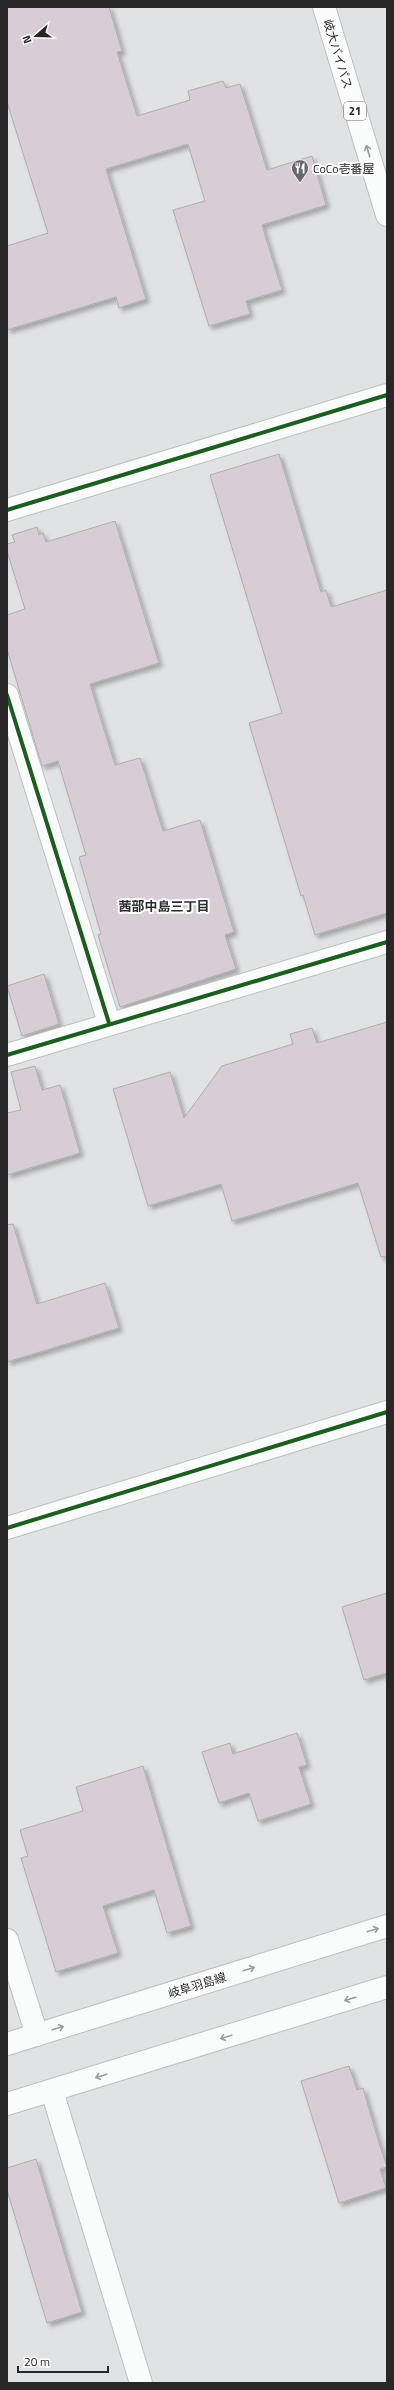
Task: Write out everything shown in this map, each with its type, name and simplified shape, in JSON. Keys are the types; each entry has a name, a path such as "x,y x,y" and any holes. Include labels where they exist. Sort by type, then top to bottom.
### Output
{"main road":[{"name":"岐大バイパス","path":"324,7 387,215"},
{"path":"7,510 387,396"},
{"path":"7,695 109,1023"},
{"path":"7,1055 109,1023 387,942"},
{"path":"7,1528 387,1412"},
{"name":"岐阜羽島線","path":"7,2044 387,1926"},
{"path":"7,1940 37,2035"},
{"path":"7,2104 387,1987"},
{"path":"52,2091 141,2383"}],"building":[{"path":"7,7 109,7 122,51 117,52 137,116 190,100 188,91 223,81 226,88 240,84 267,170 312,156 326,205 262,225 282,290 246,301 250,314 209,326 173,210 205,201 188,144 106,169 146,299 119,308 116,297 7,330 7,246 48,233 7,102"},
{"path":"279,454 321,592 326,590 331,607 387,590 387,913 315,935 303,895 301,896 249,723 282,713 210,475"},
{"path":"115,521 159,663 90,684 115,765 140,758 163,831 200,820 234,932 225,935 236,969 120,1007 98,935 101,934 79,857 86,855 58,761 42,766 7,649 7,615 25,609 7,551 7,544 15,542 12,535 37,527 39,535 43,533 46,542"},
{"path":"44,974 59,1024 22,1036 7,986"},
{"path":"387,1022 387,1256 381,1257 358,1183 232,1221 221,1184 148,1206 113,1089 170,1072 184,1118 222,1066 293,1044 290,1034 312,1028 317,1043"},
{"path":"35,1066 42,1090 60,1085 80,1153 7,1175 7,1113 21,1110 11,1072"},
{"path":"13,1224 37,1304 105,1283 119,1328 7,1362 7,1225"},
{"path":"387,1593 387,1673 364,1680 342,1607"},
{"path":"297,1733 307,1765 299,1767 311,1804 258,1821 249,1793 219,1803 202,1752 230,1743 233,1754"},
{"path":"143,1766 191,1926 167,1933 154,1890 103,1906 118,1953 56,1972 21,1858 28,1856 20,1830 83,1811 76,1787"},
{"path":"349,2066 357,2090 363,2088 387,2167 380,2169 386,2188 339,2203 301,2081"},
{"path":"36,2159 82,2312 47,2323 7,2190 7,2168"}],"cycle path":[{"path":"7,510 387,395"},
{"path":"7,695 109,1023"},
{"path":"7,1055 387,942"},
{"path":"7,1528 387,1412"}],"place":[{"name":"CoCo壱番屋","path":"300,183"}],"district":[{"name":"茜部中島三丁目","path":"164,906"}]}
